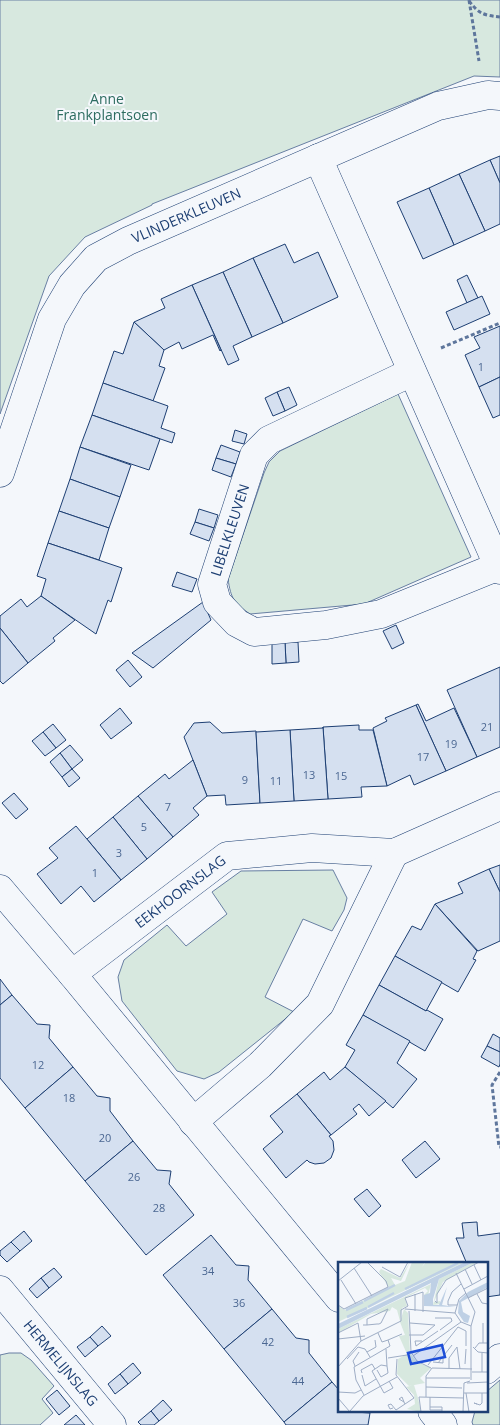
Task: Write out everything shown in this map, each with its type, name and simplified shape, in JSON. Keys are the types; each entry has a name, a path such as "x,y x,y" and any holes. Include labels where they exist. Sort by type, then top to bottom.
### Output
{"street":[{"name":"VLINDERKLEUVEN","path":"0,473 52,320 72,285 96,258 128,241 438,106 494,95"},
{"name":"LIBELKLEUVEN","path":"318,158 499,568 381,614 326,625 254,632 237,623 217,602 212,584 254,455 269,440 410,367"},
{"name":"EEKHOORNSLAG","path":"72,974 227,856 312,848 394,852 500,806"},
{"path":"192,1122 260,1065 320,1004 394,852"},
{"path":"0,889 338,1297"},
{"name":"HERMELIJNSLAG","path":"3,1301 112,1425"},
{"path":"488,1368 500,1358"}],"path":[{"path":"468,0 476,10 484,15 500,17"},
{"path":"468,0 480,71 494,95"},
{"path":"410,367 500,323"},
{"path":"500,1072 492,1085 500,1146"}],"green space":[{"name":"Anne Frankplantsoen","path":"0,0 500,0 500,77 474,76 152,204 85,237 49,276 0,414"},
{"path":"398,394 471,557 364,604 250,614 240,607 230,591 228,579 269,462 280,451"},
{"path":"333,870 347,898 344,910 332,931 303,919 265,997 294,1012 219,1072 204,1079 177,1071 122,1001 118,977 124,960 167,925 186,946 227,914 212,892 241,871"},
{"path":"21,1353 31,1360 54,1386 42,1399 53,1413 40,1425 0,1425 0,1355"},
{"path":"500,1380 500,1425 473,1425 475,1412 488,1412 488,1390"}],"building":[{"path":"500,156 500,183 490,160"},
{"path":"490,160 500,183 500,224 485,231 459,174"},
{"path":"459,174 485,231 454,245 429,188"},
{"path":"429,188 454,245 423,259 397,202"},
{"path":"285,244 294,263 318,252 338,297 283,323 253,258"},
{"path":"253,258 283,323 252,337 223,272"},
{"path":"223,272 252,337 233,346 239,360 228,365 192,285"},
{"path":"467,275 478,298 467,303 457,280"},
{"path":"192,285 220,351 213,335 182,349 179,342 164,350 134,322 165,308 161,299"},
{"path":"482,296 490,314 454,330 446,312"},
{"path":"134,322 164,350 159,366 165,368 153,401 103,383 114,351 123,354"},
{"path":"500,326 500,377 479,387 465,355 480,348 474,337"},
{"path":"500,377 500,415 493,418 479,387"},
{"path":"103,383 168,406 161,428 175,433 172,443 92,415"},
{"path":"289,387 297,405 285,411 277,392"},
{"path":"277,392 285,411 273,416 265,398"},
{"path":"92,415 160,439 149,470 80,447"},
{"path":"235,430 247,434 244,444 232,441"},
{"path":"221,445 240,452 236,464 216,458"},
{"path":"80,447 131,465 120,497 70,479"},
{"path":"216,458 236,464 231,477 212,470"},
{"path":"70,479 120,497 109,528 59,511"},
{"path":"199,509 218,515 214,528 195,522"},
{"path":"59,511 109,528 99,560 48,543"},
{"path":"195,522 214,528 209,541 190,534"},
{"path":"48,543 122,568 111,602 108,600 96,634 41,596 46,579 37,576"},
{"path":"177,572 197,579 192,592 172,586"},
{"path":"41,596 75,620 53,638 55,641 28,663 0,628 0,616 21,599 27,607"},
{"path":"203,602 211,620 153,668 132,653"},
{"path":"396,625 404,643 392,649 383,631"},
{"path":"0,628 28,663 3,684 0,681"},
{"path":"285,642 298,642 299,662 286,663"},
{"path":"285,642 286,663 272,664 272,643"},
{"path":"128,660 142,677 130,687 116,670"},
{"path":"500,667 500,747 477,757 447,690"},
{"path":"418,704 426,721 454,708 477,757 446,771 416,705"},
{"path":"416,705 446,771 414,785 410,775 387,786 373,728 387,721 385,718"},
{"path":"120,708 132,723 111,739 100,725"},
{"path":"210,722 222,733 256,731 260,803 226,805 225,795 207,796 184,737 194,723"},
{"path":"53,724 66,740 56,748 43,732"},
{"path":"359,725 359,730 373,730 387,786 361,787 362,797 328,799 323,727"},
{"path":"323,727 328,799 294,801 290,730"},
{"path":"290,730 294,801 260,803 256,732"},
{"path":"43,732 56,748 45,756 32,741"},
{"path":"70,745 83,760 72,769 60,753"},
{"path":"60,753 72,769 62,777 50,762"},
{"path":"193,760 207,796 193,808 199,815 173,837 138,796 165,774 169,779"},
{"path":"72,769 80,778 69,787 62,777"},
{"path":"14,793 28,809 16,819 2,803"},
{"path":"138,796 173,837 147,859 113,817"},
{"path":"113,817 147,859 121,880 87,839"},
{"path":"76,826 121,880 94,902 81,886 61,904 37,874 58,858 49,848"},
{"path":"500,865 500,892 489,869"},
{"path":"489,869 500,892 500,941 478,951 435,904 463,893 458,883"},
{"path":"435,904 477,951 473,959 476,960 458,992 395,956 412,926 421,930"},
{"path":"395,956 442,982 426,1011 379,985"},
{"path":"0,979 12,995 0,1005"},
{"path":"379,985 443,1019 425,1051 363,1015"},
{"path":"12,995 37,1024 50,1025 49,1038 73,1067 25,1108 0,1078 0,1005"},
{"path":"363,1015 410,1041 397,1063 417,1079 393,1108 345,1067 355,1050 346,1045"},
{"path":"493,1034 500,1038 500,1052 487,1046"},
{"path":"487,1046 500,1052 499,1067 481,1057"},
{"path":"73,1067 97,1096 110,1098 110,1111 133,1141 85,1181 25,1108"},
{"path":"345,1067 386,1101 369,1116 359,1104 353,1109 357,1114 331,1135 297,1094 324,1072 330,1080"},
{"path":"297,1094 331,1135 329,1136 333,1141 334,1150 331,1158 324,1163 315,1164 307,1160 286,1178 263,1149 283,1132 270,1116"},
{"path":"133,1141 157,1170 171,1171 169,1184 194,1215 146,1255 85,1181"},
{"path":"425,1141 440,1159 416,1178 402,1160"},
{"path":"367,1189 381,1206 369,1217 354,1199"},
{"path":"477,1222 478,1236 500,1233 500,1295 488,1297 488,1262 466,1262 456,1238 464,1238 462,1223"},
{"path":"24,1231 32,1241 20,1251 11,1242"},
{"path":"211,1235 236,1265 249,1266 248,1280 272,1309 224,1349 163,1275"},
{"path":"11,1242 20,1251 7,1262 0,1255 0,1251"},
{"path":"54,1268 62,1277 49,1288 41,1278"},
{"path":"41,1278 49,1288 37,1298 29,1289"},
{"path":"272,1309 296,1338 309,1340 309,1353 332,1382 284,1422 224,1349"},
{"path":"102,1326 111,1336 98,1346 90,1337"},
{"path":"90,1337 98,1346 85,1357 77,1347"},
{"path":"133,1363 141,1373 128,1384 120,1374"},
{"path":"120,1374 128,1384 115,1394 108,1384"},
{"path":"332,1382 338,1389 338,1412 370,1413 368,1425 286,1425 284,1422"},
{"path":"57,1390 70,1406 59,1415 46,1399"},
{"path":"163,1400 172,1410 159,1421 151,1411"},
{"path":"151,1411 159,1421 154,1425 141,1425 138,1422"},
{"path":"76,1415 85,1425 64,1425"}]}
